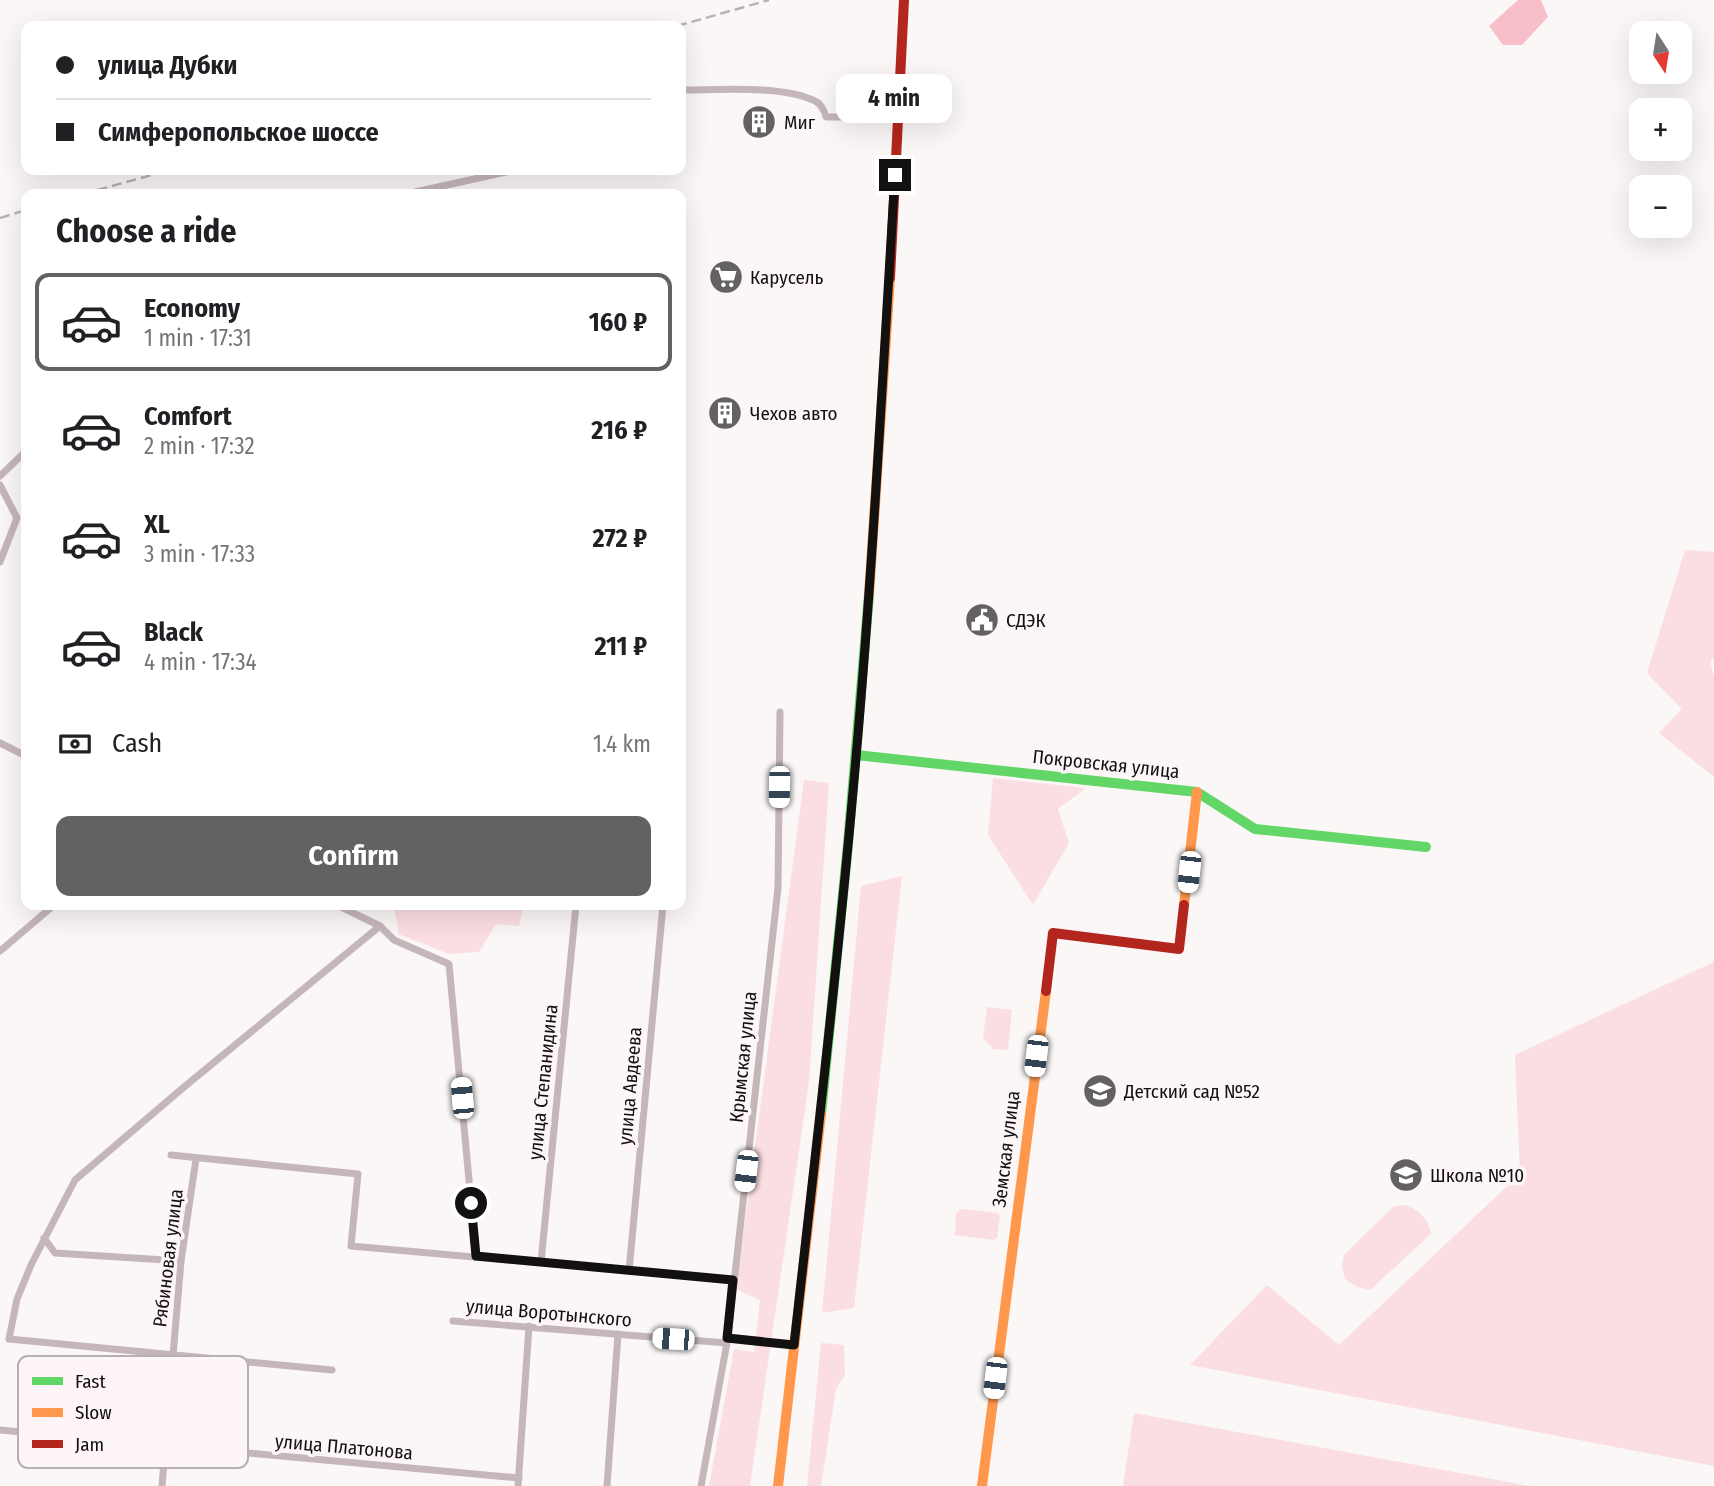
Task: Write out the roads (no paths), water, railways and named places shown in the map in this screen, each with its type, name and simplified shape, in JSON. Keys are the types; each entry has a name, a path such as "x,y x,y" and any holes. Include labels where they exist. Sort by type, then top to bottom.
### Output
{"main road":[{"path":"778,1486 819,1127 856,755 879,454 904,0"},
{"name":"Покровская улица","path":"856,755 1197,792 1255,829 1426,848"},
{"name":"Земская улица","path":"982,1486 1053,933 1179,949 1197,792"}],"street":[{"path":"686,90 789,93 820,104 826,117 897,117"},
{"path":"428,189 492,175"},
{"path":"0,476 21,456"},
{"path":"0,485 17,518 0,562"},
{"name":"Крымская улица","path":"701,1486 727,1340 778,888 780,712"},
{"path":"0,743 21,754"},
{"path":"0,951 48,910"},
{"path":"347,910 380,926 394,940 449,964 476,1256"},
{"name":"улица Степанидина","path":"541,1262 576,910"},
{"name":"улица Авдеева","path":"629,1271 663,910"},
{"path":"173,1356 9,1339 17,1299 30,1265 75,1180 380,926"},
{"path":"171,1155 358,1174 351,1246 733,1280"},
{"name":"Рябиновая улица","path":"173,1356 181,1261 196,1159"},
{"path":"44,1238 55,1253 181,1261"},
{"name":"улица Воротынского","path":"453,1321 794,1345"},
{"path":"518,1482 529,1326"},
{"path":"607,1486 618,1334"},
{"path":"248,1363 332,1370"},
{"name":"улица Платонова","path":"0,1430 18,1432"},
{"name":"улица Платонова","path":"248,1454 518,1482"},
{"name":"Рябиновая улица","path":"162,1486 164,1468"}],"railway":[{"path":"686,23 769,0"},
{"path":"101,189 152,175"},
{"path":"0,218 21,212"}],"place":[{"name":"Миг","path":"759,122"},
{"name":"Карусель","path":"726,277"},
{"name":"Чехов авто","path":"725,413"},
{"name":"СДЭК","path":"982,620"},
{"name":"Детский сад №52","path":"1100,1091"},
{"name":"Школа №10","path":"1406,1175"}]}
